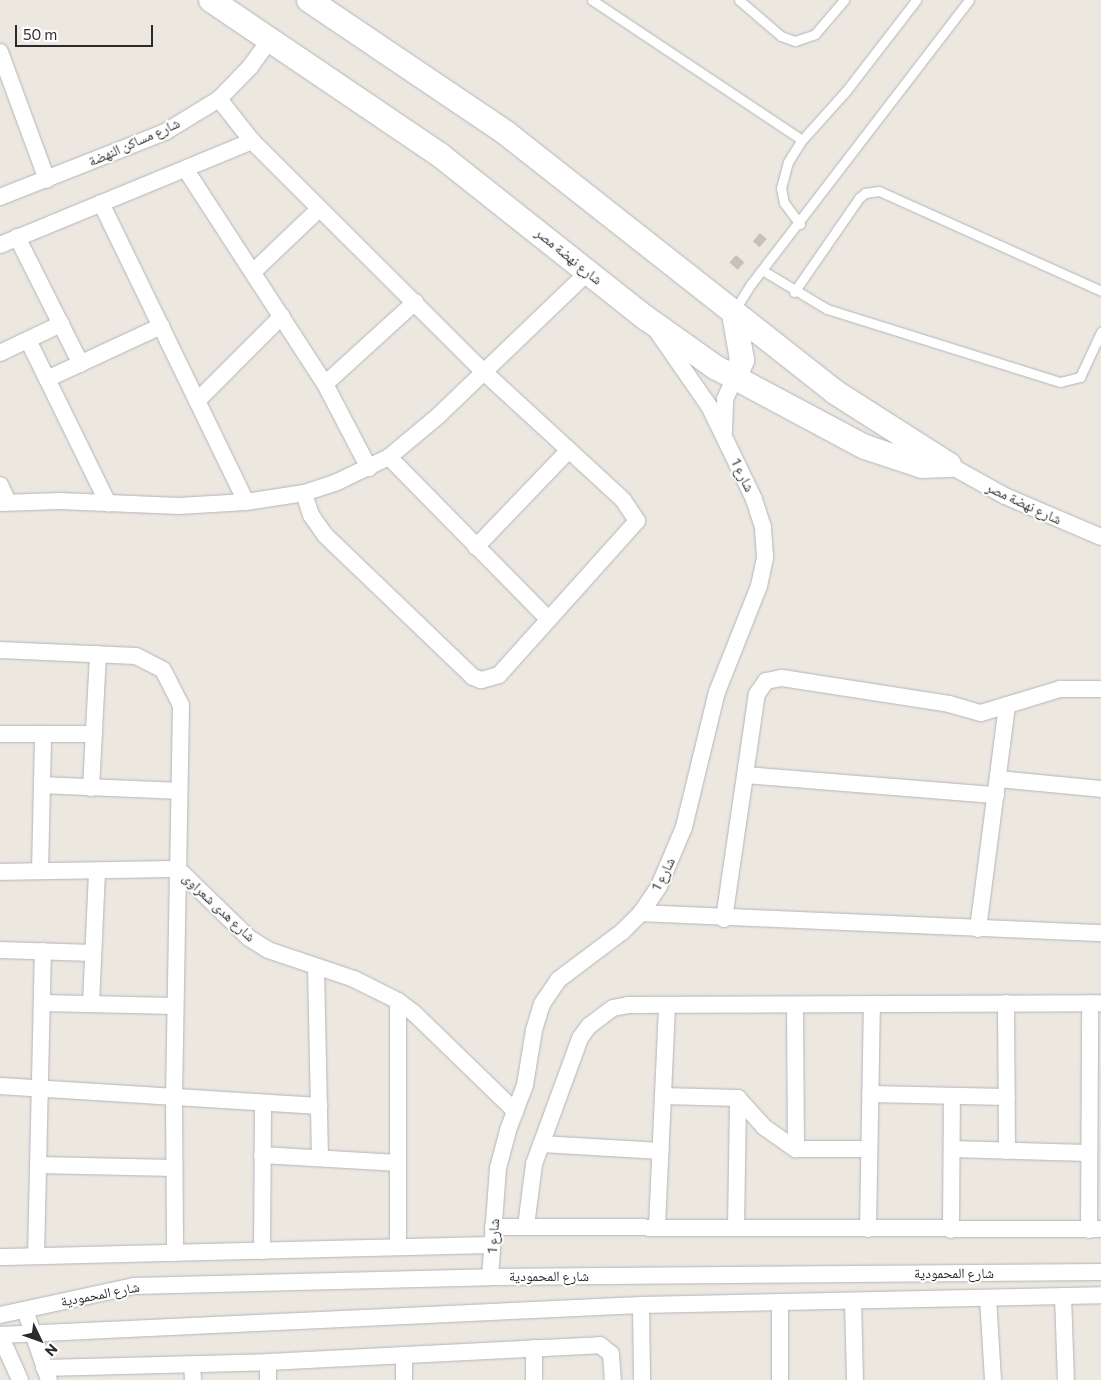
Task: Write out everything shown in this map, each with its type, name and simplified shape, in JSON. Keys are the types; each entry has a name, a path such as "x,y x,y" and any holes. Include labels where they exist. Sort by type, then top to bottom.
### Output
{"street":[{"name":"شارع نهضة مصر","path":"211,0 440,155 646,318 734,380 840,436 899,461 922,466 949,466"},
{"name":"شارع نهضة مصر","path":"310,0 506,133 835,392 949,466 1005,496 1101,536"},
{"name":"شارع مساكن النهضة","path":"0,197 47,180 164,132 219,99 250,67 270,39"},
{"path":"0,52 4,83 47,180"},
{"path":"219,99 252,141 319,209 416,302 484,372 623,500 637,521 499,675 480,680 473,677 325,535 311,515 304,493"},
{"path":"0,246 17,237 186,170 252,141"},
{"path":"186,170 254,271 325,384 369,468"},
{"path":"101,203 246,502"},
{"path":"254,271 319,209"},
{"path":"17,237 81,364"},
{"path":"0,486 4,503 178,506 246,502 304,493 369,468 389,457 484,372 588,271"},
{"path":"325,384 416,302"},
{"path":"734,314 742,360 734,380"},
{"path":"197,401 282,316"},
{"name":"شارع 1","path":"490,1277 498,1168 525,1085 534,1030 542,1004 558,980 622,932 641,913 662,878 684,827 716,692 759,586 765,557 763,527 754,499 725,438 690,375 646,318"},
{"path":"0,353 61,324"},
{"path":"47,379 161,326"},
{"path":"28,340 108,504"},
{"name":"شارع 1","path":"725,438 723,410 728,389 734,380"},
{"path":"476,547 569,450"},
{"path":"389,457 548,619"},
{"name":"شارع هدى شعراوى","path":"0,650 136,656 153,662 170,679 181,705 178,869 249,938 268,950 354,980 398,1001 414,1013 515,1111"},
{"path":"92,788 98,654"},
{"path":"724,918 757,694 760,687 774,678 949,704 968,712 982,713 1060,689 1101,689"},
{"path":"978,929 1007,705"},
{"path":"0,734 94,734"},
{"path":"40,872 43,734"},
{"path":"745,774 997,787 1101,789"},
{"path":"42,786 179,791"},
{"path":"0,872 178,869 174,1097 175,1253"},
{"path":"91,1004 97,871"},
{"path":"641,913 1101,934"},
{"path":"0,950 93,953"},
{"path":"36,1256 44,951"},
{"path":"316,968 320,1158"},
{"path":"398,1001 398,1247"},
{"path":"42,1002 176,1006"},
{"path":"493,1226 1095,1230 1089,1153 1095,1082 1095,1002 795,1006 628,1005 613,1008 589,1026 580,1038 541,1144 529,1185 526,1226"},
{"path":"1006,1003 1007,1151"},
{"path":"868,1229 872,1004"},
{"path":"658,1227 667,1006"},
{"path":"795,1006 796,1149"},
{"path":"0,1086 319,1106"},
{"path":"870,1094 1007,1097"},
{"path":"663,1096 738,1098 764,1127 796,1149 869,1149"},
{"path":"951,1230 952,1096"},
{"path":"736,1228 738,1098"},
{"path":"262,1251 263,1103"},
{"path":"541,1144 661,1151"},
{"path":"952,1149 1089,1153"},
{"path":"262,1155 398,1163"},
{"path":"38,1165 174,1168"},
{"path":"0,1257 492,1245"},
{"name":"شارع المحمودية","path":"0,1315 134,1286 490,1277 1101,1272"},
{"path":"679,1276 682,1304"},
{"name":"شارع المحمودية","path":"0,1335 641,1305 853,1302 1101,1295"},
{"path":"1063,1296 1066,1380"},
{"path":"988,1298 993,1380"},
{"path":"780,1302 780,1380"},
{"path":"853,1302 855,1380"},
{"path":"641,1305 642,1380"},
{"path":"25,1310 46,1374 193,1372 268,1362 600,1345 611,1354 613,1380"},
{"path":"0,1335 20,1380"},
{"path":"534,1348 534,1380"},
{"path":"404,1355 404,1380"},
{"path":"268,1362 268,1380"}],"lane":[{"path":"592,0 802,140"},
{"path":"739,0 781,36 795,41 815,34 844,0"},
{"path":"800,224 784,203 781,188 788,162 802,140 850,87 916,0"},
{"path":"734,314 736,304 800,224 969,0"},
{"path":"794,292 859,198 865,193 879,191 1101,291"},
{"path":"762,270 794,292 850,318 1060,382 1080,376 1101,332"}],"building":[{"path":"760,233 767,239 760,247 753,241"},
{"path":"736,255 744,262 738,270 729,263"}]}
